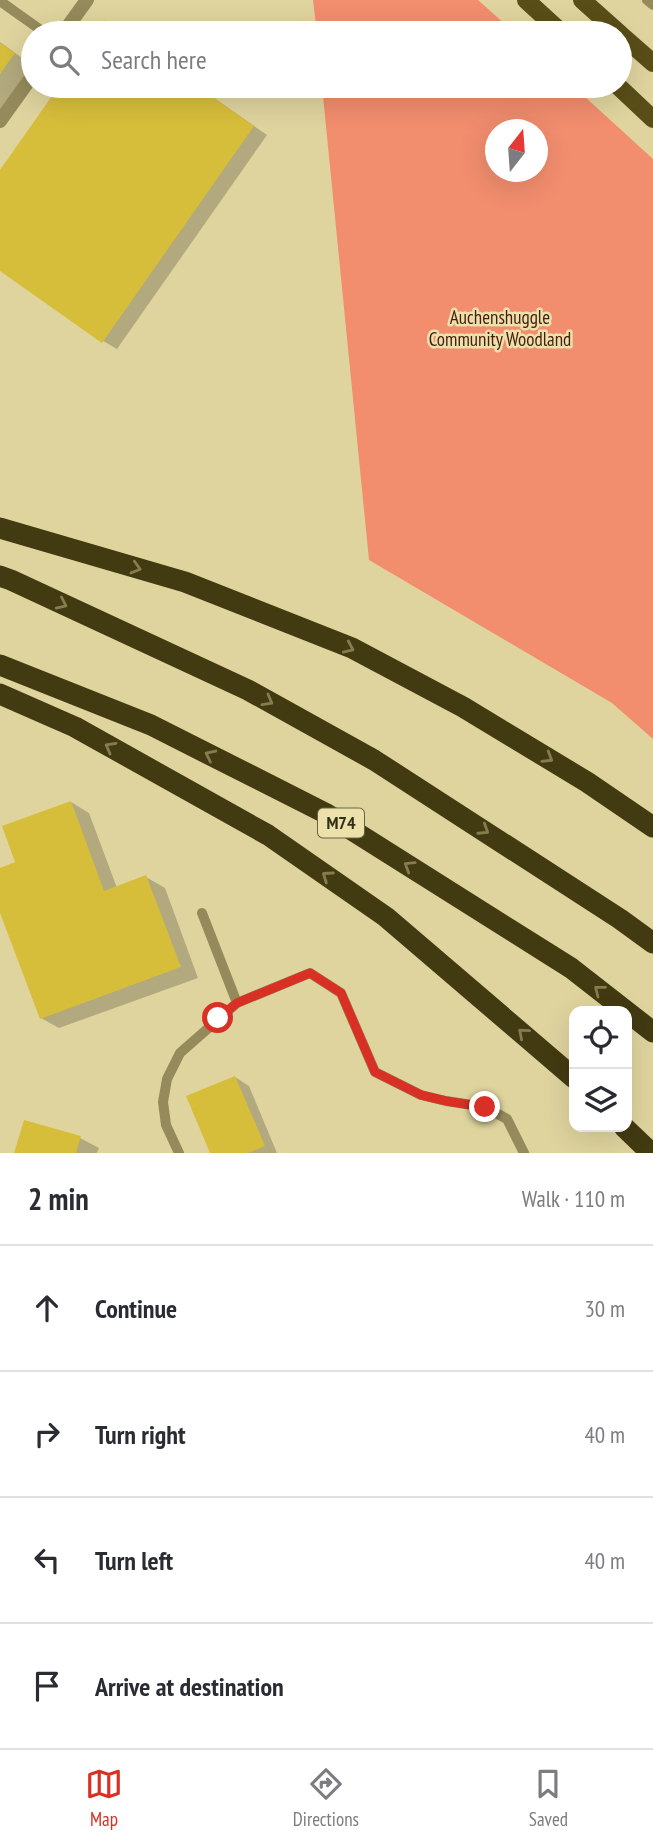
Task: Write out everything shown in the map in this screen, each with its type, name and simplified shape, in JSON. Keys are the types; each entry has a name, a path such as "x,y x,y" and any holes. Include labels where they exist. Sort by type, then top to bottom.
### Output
{"highway":[{"path":"0,528 185,582 352,648 463,706 587,782 653,827"},
{"path":"0,576 248,690 374,760 653,943"},
{"name":"M74","path":"0,665 151,725 325,813 571,968 653,1032"},
{"name":"M74","path":"0,694 75,727 268,835 386,916 569,1074"},
{"path":"629,1132 651,1153"}],"main road":[{"path":"526,0 549,21"},
{"path":"582,0 605,21"},
{"path":"632,45 653,64"},
{"path":"631,98 653,119"}],"street":[{"path":"72,21 87,0"},
{"path":"0,121 21,92"}],"lane":[{"path":"647,0 653,5"},
{"path":"0,1 28,21"},
{"path":"202,913 237,1003"},
{"path":"179,1153 166,1125 163,1102 167,1079 180,1053 237,1003 310,973 341,993 375,1072 421,1095 485,1107 507,1119 524,1153"}],"green space":[{"path":"313,0 478,0 502,21 316,21"},
{"name":"Auchenshuggle Community Woodland","path":"323,98 586,98 653,159 653,739 612,703 369,560"}],"building":[{"path":"0,43 15,53 0,74"},
{"path":"51,98 214,98 254,126 102,343 0,271 0,170"},
{"path":"71,801 104,891 146,875 181,967 40,1019 0,913 0,868 15,862 2,826"},
{"path":"235,1076 265,1146 248,1153 210,1153 186,1096"},
{"path":"24,1120 81,1136 76,1153 14,1153"}],"route":[{"path":"218,1018 237,1003 310,973 341,993 375,1072 421,1095 485,1107"}]}
